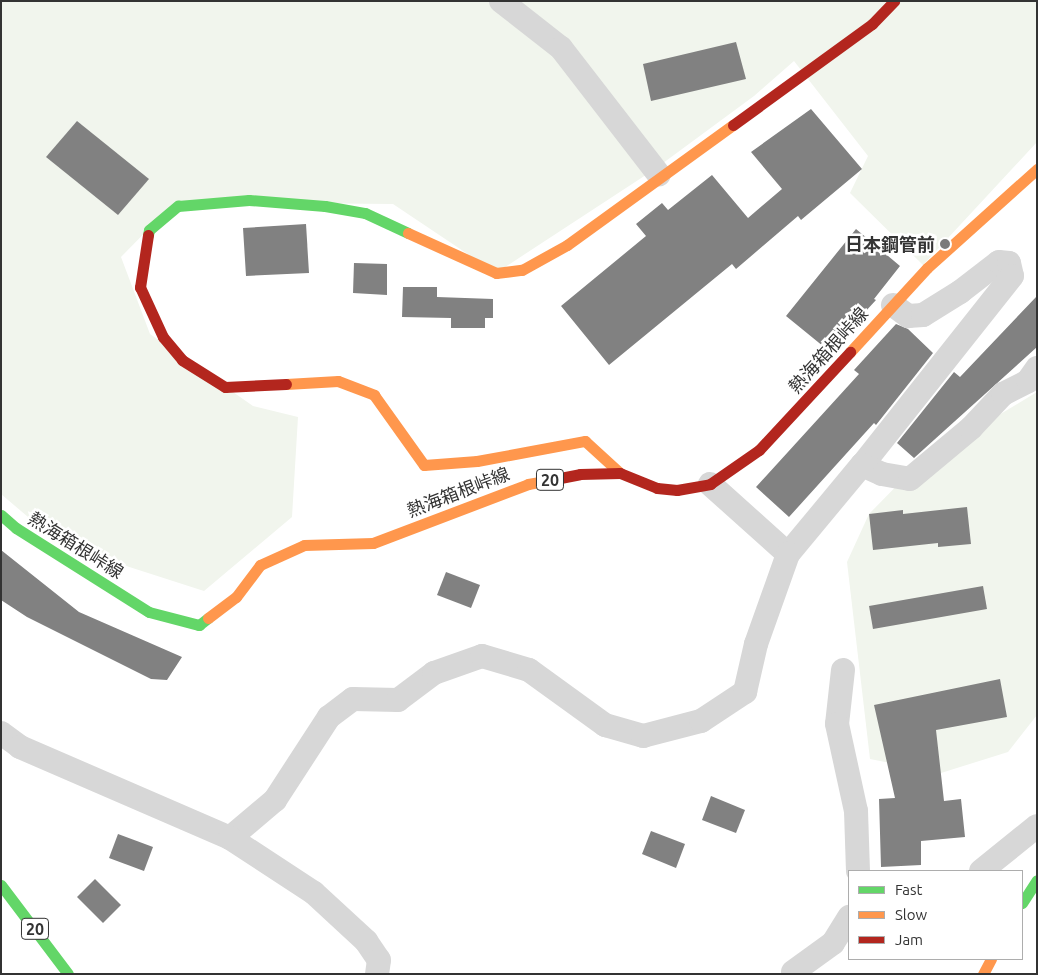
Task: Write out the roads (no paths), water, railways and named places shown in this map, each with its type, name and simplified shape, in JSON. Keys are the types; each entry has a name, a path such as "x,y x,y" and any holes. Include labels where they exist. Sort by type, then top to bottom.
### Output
{"street":[{"path":"501,1 562,48 659,176"},
{"path":"620,473 585,442 477,461 424,465 374,395 338,380 225,387 182,360 164,337 140,287 149,230 178,206 250,200 365,212 496,273 522,270 567,245 659,176 872,24 894,1"},
{"name":"熱海箱根峠線","path":"1,515 16,528 149,612 199,625 236,597 260,565 304,545 373,543 528,484 580,474 620,473 657,488 677,490 710,484 759,450 927,268 1037,169"},
{"path":"230,838 275,800 330,716 353,699 398,700 434,673 482,656 529,670 605,725 643,736 701,721 745,692 756,644 788,554 862,465 1012,276 1009,262 999,262 960,292 923,315 908,316 893,305"},
{"path":"862,465 882,474 910,479 970,428 1003,394 1028,381 1037,368"},
{"path":"710,484 788,554"},
{"path":"843,670 837,724 856,811 858,870"},
{"path":"1,733 20,747 230,838 314,893 366,941 379,960 377,974"},
{"path":"982,870 1037,826"},
{"path":"1023,902 1037,880"},
{"name":"20","path":"1,885 68,974"},
{"path":"793,972 833,942 848,918"},
{"path":"983,974 990,960"}],"place":[{"name":"日本鋼管前","path":"945,244"}]}
